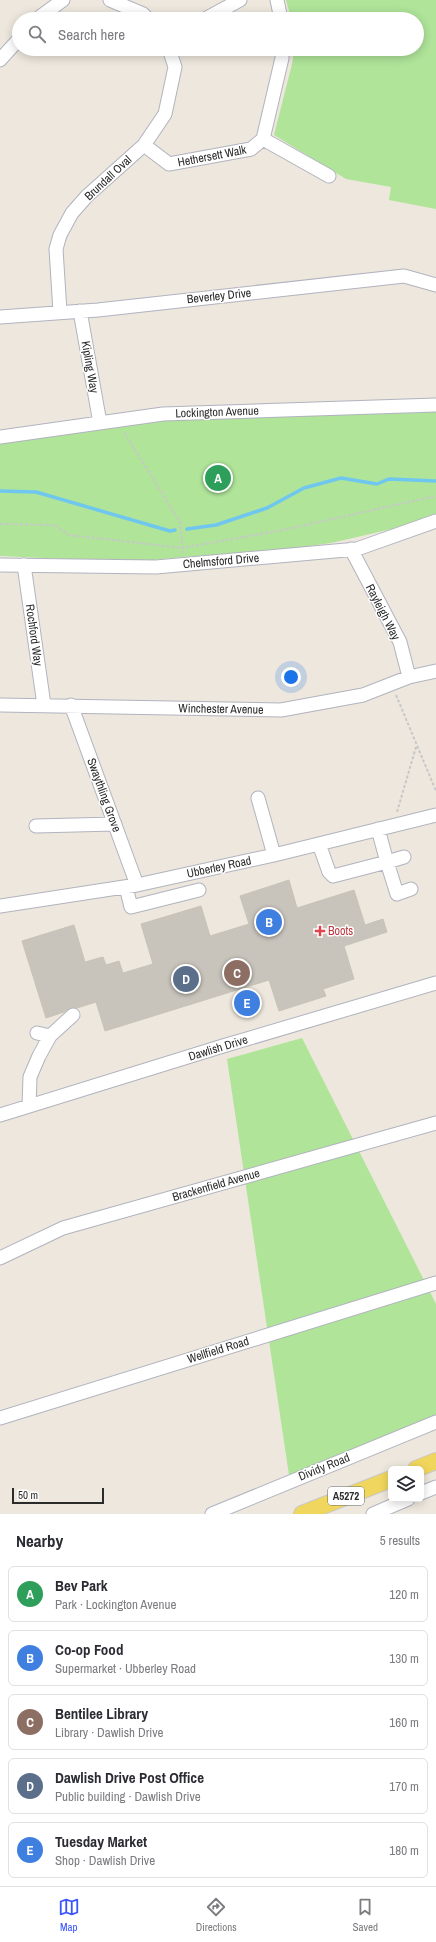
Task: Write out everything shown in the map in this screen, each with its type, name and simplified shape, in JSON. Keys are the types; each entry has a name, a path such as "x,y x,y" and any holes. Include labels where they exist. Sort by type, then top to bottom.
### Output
{"main road":[{"path":"424,1466 436,1461"},
{"name":"A5272","path":"302,1514 388,1480"}],"street":[{"path":"47,4 63,0"},
{"path":"110,0 139,12"},
{"path":"218,12 240,0"},
{"path":"277,0 280,12"},
{"path":"0,60 12,47"},
{"name":"Brundall Oval","path":"60,312 56,249 60,235 72,213 87,196 144,145 165,114 175,66 171,56"},
{"path":"282,56 263,139 329,176"},
{"name":"Hethersett Walk","path":"144,145 169,164 251,149 263,139"},
{"name":"Beverley Drive","path":"0,318 80,311 404,276 436,285"},
{"name":"Kipling Way","path":"80,311 100,423"},
{"name":"Lockington Avenue","path":"0,437 163,414 436,404"},
{"name":"Chelmsford Drive","path":"0,565 156,567 357,549 436,521"},
{"name":"Rayleigh Way","path":"351,549 400,642 409,677"},
{"name":"Rochford Way","path":"24,565 44,705"},
{"name":"Winchester Avenue","path":"0,705 71,705 281,710 363,695 409,677 436,671"},
{"name":"Swaythling Grove","path":"71,705 115,824 131,886 130,907 199,890"},
{"path":"258,798 274,855"},
{"name":"Ubberley Road","path":"0,906 131,886 274,855 393,825 436,816"},
{"path":"36,826 115,824"},
{"path":"378,829 397,894 411,890"},
{"path":"320,844 329,872 333,876 404,857"},
{"name":"Dawlish Drive","path":"0,1115 223,1046 436,983"},
{"path":"29,1106 30,1077 40,1064 50,1036 73,1015"},
{"path":"37,1033 50,1036"},
{"name":"Brackenfield Avenue","path":"0,1258 63,1228 436,1123"},
{"name":"Wellfield Road","path":"0,1418 436,1283"},
{"name":"Dividy Road","path":"212,1514 436,1422"},
{"path":"424,1492 436,1487"},
{"path":"373,1514 401,1502"}],"path":[{"path":"117,420 180,522 184,564"},
{"path":"0,524 54,525 69,534 182,548 283,530 436,496"},
{"path":"393,684 400,707 436,791"},
{"path":"393,825 417,746"}],"green space":[{"path":"286,0 436,0 436,209 389,200 391,187 346,179 274,135 293,56 424,56 424,12 289,12"},
{"path":"436,408 436,515 392,529 331,543 258,553 183,557 132,562 0,556 0,440 126,422"},
{"path":"302,1038 436,1304 436,1417 289,1475 227,1059"}],"building":[{"path":"289,880 297,908 354,890 365,925 383,919 387,932 344,946 354,979 323,989 326,996 279,1011 269,980 105,1031 96,1002 77,1008 71,1007 64,1012 46,1018 22,941 74,925 85,962 103,957 106,965 119,961 123,973 153,964 141,924 201,906 210,936 249,924 240,896"}],"waterway":[{"path":"187,529 216,525 267,508 304,488 341,478 377,484 389,479 436,481"},
{"path":"0,491 36,492 170,531 175,530"}],"place":[{"name":"Bev Park","path":"218,478"},
{"name":"Co-op Food","path":"269,922"},
{"name":"Boots","path":"320,931"},
{"name":"Bentilee Library","path":"237,973"},
{"name":"Dawlish Drive Post Office","path":"186,979"},
{"name":"Tuesday Market","path":"247,1003"}]}
